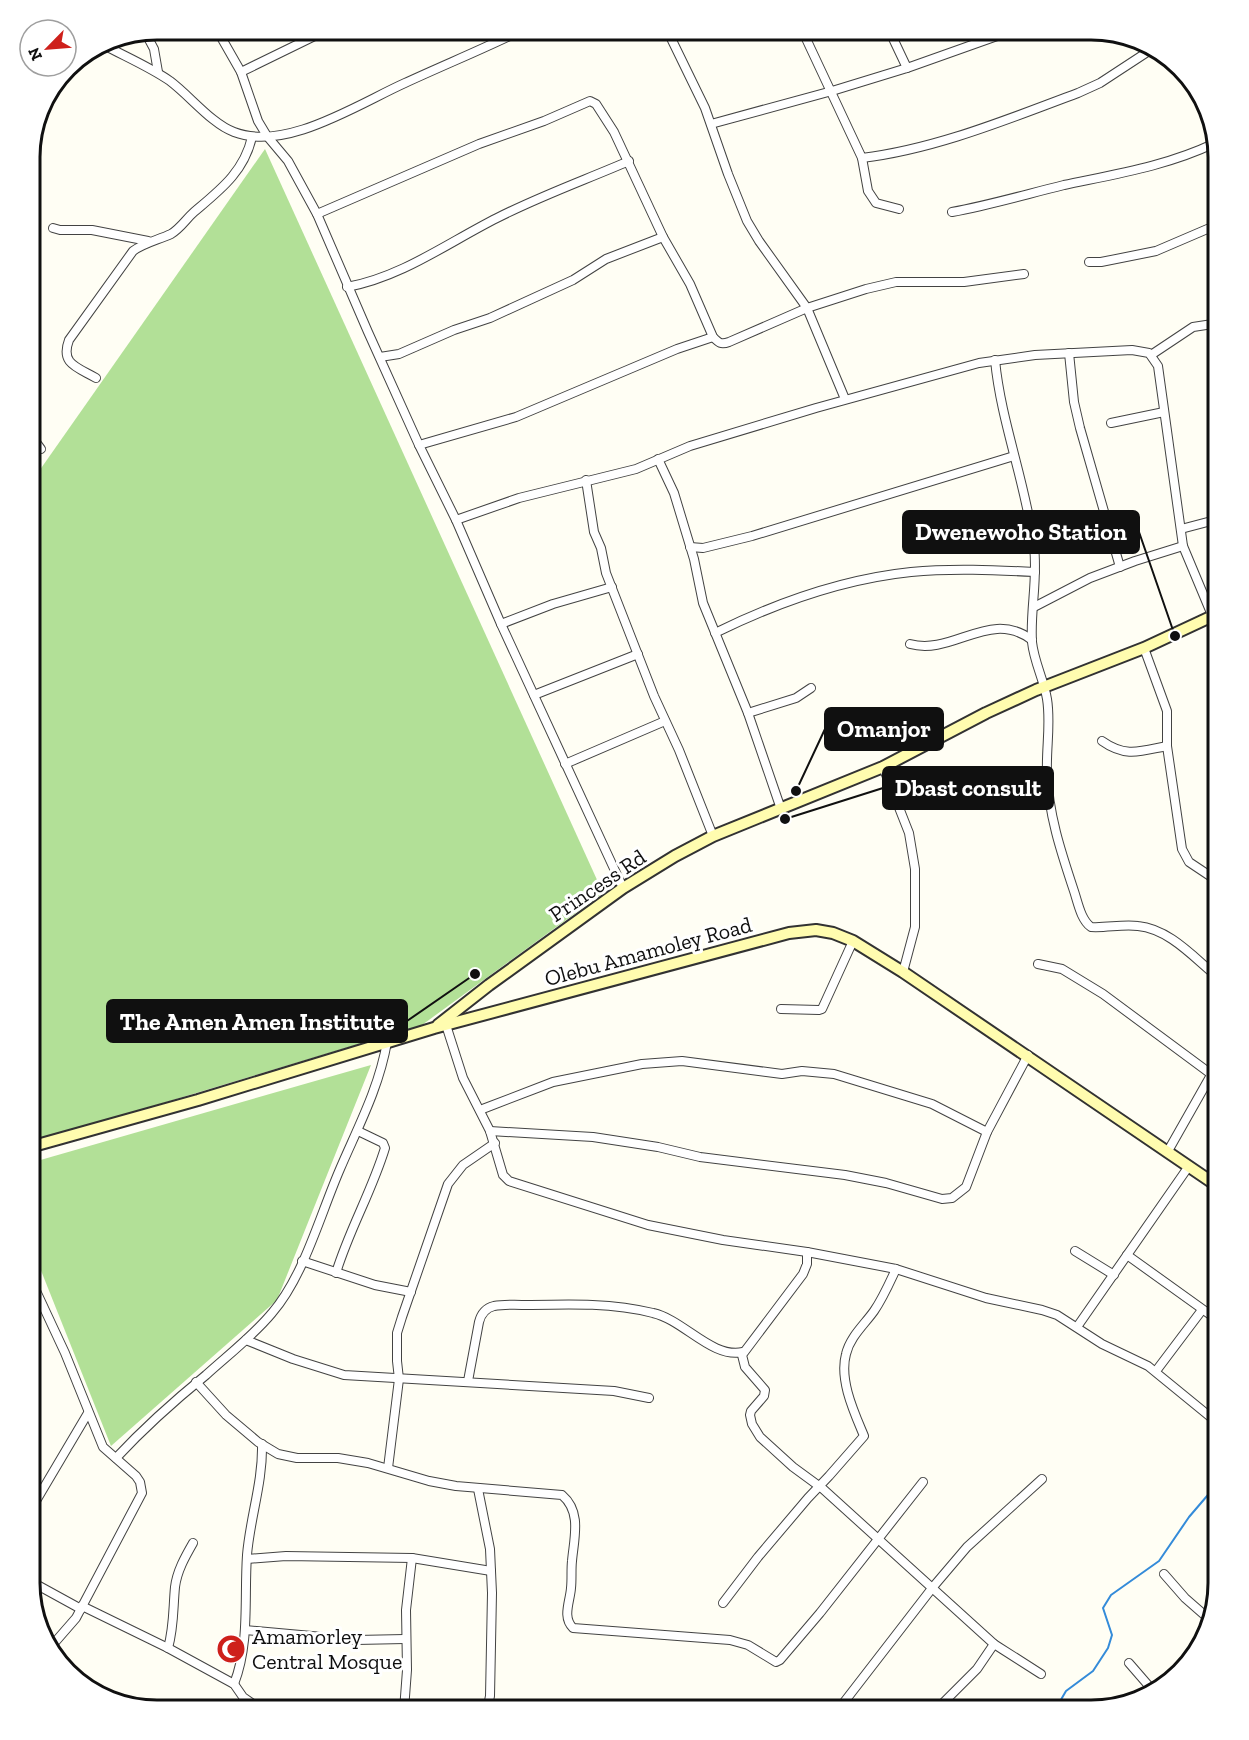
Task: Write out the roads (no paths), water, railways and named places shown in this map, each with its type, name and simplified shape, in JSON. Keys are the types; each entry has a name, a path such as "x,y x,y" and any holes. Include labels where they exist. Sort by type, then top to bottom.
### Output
{"street":[{"path":"149,41 158,72"},
{"path":"223,41 241,72 256,115 267,136 288,161 317,214 347,287 456,520 622,888"},
{"path":"241,72 304,41"},
{"path":"112,50 158,72 227,129 252,137 298,130 340,114 498,41"},
{"path":"672,41 711,124 747,221 759,242 807,308 845,399"},
{"path":"807,41 862,158 868,191 876,203 898,209"},
{"path":"894,41 907,68"},
{"path":"711,124 832,91 983,41"},
{"path":"862,158 938,142 1078,93 1100,83 1145,54"},
{"path":"317,214 470,148 590,101 596,104 606,116 629,160 663,237 683,268 713,337 723,344 807,308 849,293 896,282 964,282 1024,274"},
{"path":"96,378 67,358 65,352 69,340 133,251 141,245 171,234 230,181 249,153 252,137"},
{"path":"952,212 1067,184 1143,169 1168,162 1208,146"},
{"path":"347,287 379,279 504,214 629,160"},
{"path":"53,228 92,230 152,241"},
{"path":"1089,262 1101,262 1156,251 1208,229"},
{"path":"380,357 399,354 454,330 490,318 573,280 606,259 663,237"},
{"path":"1151,355 1193,327 1208,324"},
{"path":"419,444 516,417 677,349 713,337"},
{"path":"456,520 519,498 636,469 690,446 963,366 995,360 1069,353 1145,351 1151,355 1158,366 1183,546 1208,598"},
{"path":"1069,353 1074,402 1080,428 1120,567"},
{"path":"995,360 1014,456 1026,499 1034,548 1033,651 1044,686 1048,713 1047,772 1052,818 1065,865 1085,921 1091,927 1130,925 1152,929 1173,941 1208,969"},
{"path":"1112,423 1164,412"},
{"path":"690,547 703,548 752,536 1014,456"},
{"path":"658,459 674,493 703,603 747,713 781,809"},
{"path":"585,480 594,532 602,548 606,573 713,836"},
{"path":"1181,529 1208,522"},
{"path":"1034,608 1090,578 1183,546"},
{"path":"715,633 752,615 851,582 909,572 941,570 1035,572"},
{"path":"501,624 553,604 612,587"},
{"name":"Princess Rd","path":"434,1028 622,888 713,836 883,767 1044,686 1144,648 1208,619"},
{"path":"910,644 920,646 940,644 998,628 1013,629 1032,639"},
{"path":"1144,648 1165,703 1167,746 1182,849 1189,862 1208,875"},
{"path":"534,695 638,654"},
{"path":"747,713 795,698 811,688"},
{"path":"565,764 665,721"},
{"path":"1102,741 1115,750 1125,752 1167,746"},
{"path":"883,767 909,833 915,869 915,927 903,972"},
{"name":"Olebu Amamoley Road","path":"40,1144 198,1100 434,1028 789,933 825,930 853,941 903,972 1208,1179"},
{"path":"781,1009 819,1010 822,1008 853,941"},
{"path":"1038,963 1062,969 1088,985 1128,1011 1208,1072"},
{"path":"446,1025 463,1078 495,1143 503,1175 515,1184 648,1225 723,1240 807,1251 896,1269 986,1298 1057,1315 1102,1344 1156,1371 1208,1416"},
{"path":"116,1458 159,1414 246,1340 277,1307 296,1276 340,1168 358,1131 383,1068 387,1042"},
{"path":"490,1131 593,1137 658,1147 700,1157 845,1175 886,1183 942,1199 952,1198 966,1187 987,1132 1028,1055"},
{"path":"480,1110 553,1082 650,1063 682,1061 782,1074 802,1071 834,1074 932,1104 987,1132"},
{"path":"1168,1151 1208,1079"},
{"path":"336,1273 345,1243 385,1148 383,1143 358,1131"},
{"path":"388,1468 399,1379 397,1333 448,1184 463,1165 495,1143"},
{"path":"1077,1327 1189,1166"},
{"path":"807,1251 807,1264 803,1274 743,1352 742,1361 745,1367 765,1390 764,1396 751,1411 750,1420 754,1429 775,1451 879,1538 994,1644 1041,1674"},
{"path":"1075,1251 1114,1275"},
{"path":"1127,1255 1208,1314"},
{"path":"302,1261 336,1273 411,1292"},
{"path":"723,1603 758,1557 864,1436 846,1386 844,1374 846,1353 857,1332 885,1293 896,1269"},
{"path":"40,1300 65,1353 103,1446 136,1476 142,1493 81,1608 56,1641"},
{"path":"468,1381 481,1315 494,1306 607,1305 654,1313 677,1323 720,1351 735,1354 743,1352"},
{"path":"1156,1371 1202,1310"},
{"path":"246,1340 293,1359 344,1374 614,1391 649,1398"},
{"path":"196,1383 226,1415 278,1454 297,1458 338,1458 388,1468 429,1481 478,1489 562,1495 570,1504 575,1521 571,1563 572,1587 567,1614 568,1622 573,1628 729,1640 748,1646 776,1662 820,1613 923,1482"},
{"path":"41,1490 88,1413"},
{"path":"234,1684 242,1657 247,1558 261,1474 262,1444"},
{"path":"846,1700 933,1587 968,1547 1042,1479"},
{"path":"478,1489 490,1549 489,1699"},
{"path":"168,1648 173,1631 175,1585 182,1562 193,1544"},
{"path":"247,1558 286,1556 412,1558 491,1571"},
{"path":"405,1699 406,1610 412,1558"},
{"path":"1164,1574 1185,1598 1204,1615"},
{"path":"40,1586 168,1648 234,1684 246,1699"},
{"path":"245,1630 356,1640 405,1639"},
{"path":"946,1700 977,1669 994,1644"},
{"path":"1129,1663 1148,1685"}],"waterway":[{"path":"1061,1700 1066,1691 1093,1671 1108,1648 1112,1635 1103,1608 1111,1595 1159,1561 1189,1517 1208,1495"}],"place":[{"name":"Dwenewoho Station","path":"1175,636"},
{"name":"Omanjor","path":"796,791"},
{"name":"Dbast consult","path":"785,819"},
{"name":"The Amen Amen Institute","path":"475,974"},
{"name":"Amamorley Central Mosque","path":"231,1649"}]}
